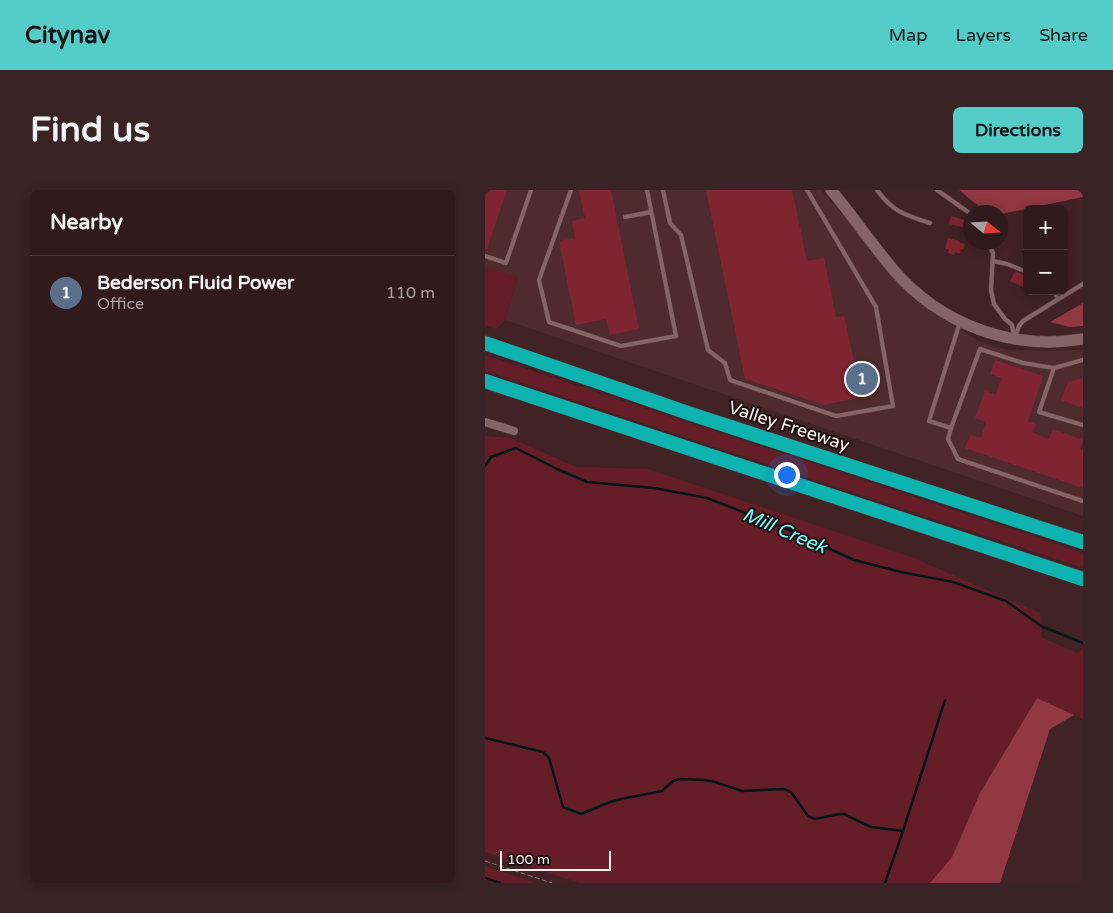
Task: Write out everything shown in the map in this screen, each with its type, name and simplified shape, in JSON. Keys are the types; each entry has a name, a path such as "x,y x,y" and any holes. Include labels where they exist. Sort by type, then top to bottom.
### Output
{"highway":[{"name":"Valley Freeway","path":"485,344 691,414 1083,542"},
{"path":"485,381 1083,579"}],"main road":[{"path":"831,190 893,269 909,286 932,305 960,322 979,330 1015,340 1056,342 1083,339"}],"street":[{"path":"485,422 514,431"}],"lane":[{"path":"485,256 507,263 531,190"},
{"path":"571,190 539,280 549,322 621,346 676,336 647,190"},
{"path":"663,190 670,223 681,235 708,350 725,363 730,380 836,416 893,406 877,307 807,190"},
{"path":"877,190 892,207 904,215 930,223"},
{"path":"937,190 963,208"},
{"path":"625,217 651,212"},
{"path":"991,250 993,261 991,290 994,304 1012,325 1015,340"},
{"path":"993,261 1023,270"},
{"path":"1015,340 1019,326 1023,321 1083,284"},
{"path":"1056,295 1058,299"},
{"path":"951,428 929,421 960,322"},
{"path":"1083,360 1054,368 1023,362 980,349 948,439 958,459 1083,501"},
{"path":"1054,368 1039,412 1083,426"}],"path":[{"path":"485,861 552,883"}],"shaded area":[{"path":"485,190 821,190 928,310 982,343 1009,350 1083,350 1083,516 505,320 518,277 485,267"},
{"path":"959,190 1083,190 1083,197 1044,205 1023,205 1023,209 1008,213 1008,205 977,205"},
{"path":"485,266 518,277 505,320 496,329 485,325"},
{"path":"1083,303 1083,326 1070,327 1050,322"},
{"path":"485,355 1083,553 1083,568 485,371"},
{"path":"485,436 510,438 576,467 648,469 914,558 1040,613 1042,638 1078,653 1083,647 1083,719 1037,698 980,793 952,857 930,883 580,883 485,852"},
{"path":"1037,698 1074,715 1050,729 1000,883 930,883 952,857 980,793"},
{"path":"485,866 536,883 485,883"}],"building":[{"path":"485,190 507,190 486,252 485,252"},
{"path":"579,190 611,190 639,329 610,335 606,319 576,325 559,241 575,238 572,221 585,218"},
{"path":"706,190 792,190 807,261 824,258 836,317 844,316 862,397 824,405 745,379"},
{"path":"951,216 963,219 963,227 949,224"},
{"path":"948,238 963,243 963,250 961,249 960,254 955,252 954,255 948,253 949,250 945,249"},
{"path":"1015,271 1023,274 1023,287 1010,281"},
{"path":"995,360 1043,376 1028,421 1036,424 1033,433 1049,439 1053,429 1083,440 1080,449 1083,450 1083,488 965,448 970,435 981,438 986,422 975,418 985,391 996,395 1001,378 990,374"},
{"path":"1083,378 1083,408 1061,400 1068,382"}],"waterway":[{"name":"Mill Creek","path":"485,466 491,457 516,448 587,482 654,488 707,498 789,530 854,560 901,572 953,582 1006,601 1041,626 1083,643"},
{"path":"885,883 945,700"},
{"path":"485,738 543,752 549,758 563,807 581,814 610,802 662,791 673,781 679,779 705,780 742,791 784,789 791,792 808,816 815,819 844,814 871,827 903,831"},
{"path":"485,878 500,883"}],"place":[{"name":"Bederson Fluid Power","path":"862,379"}]}
